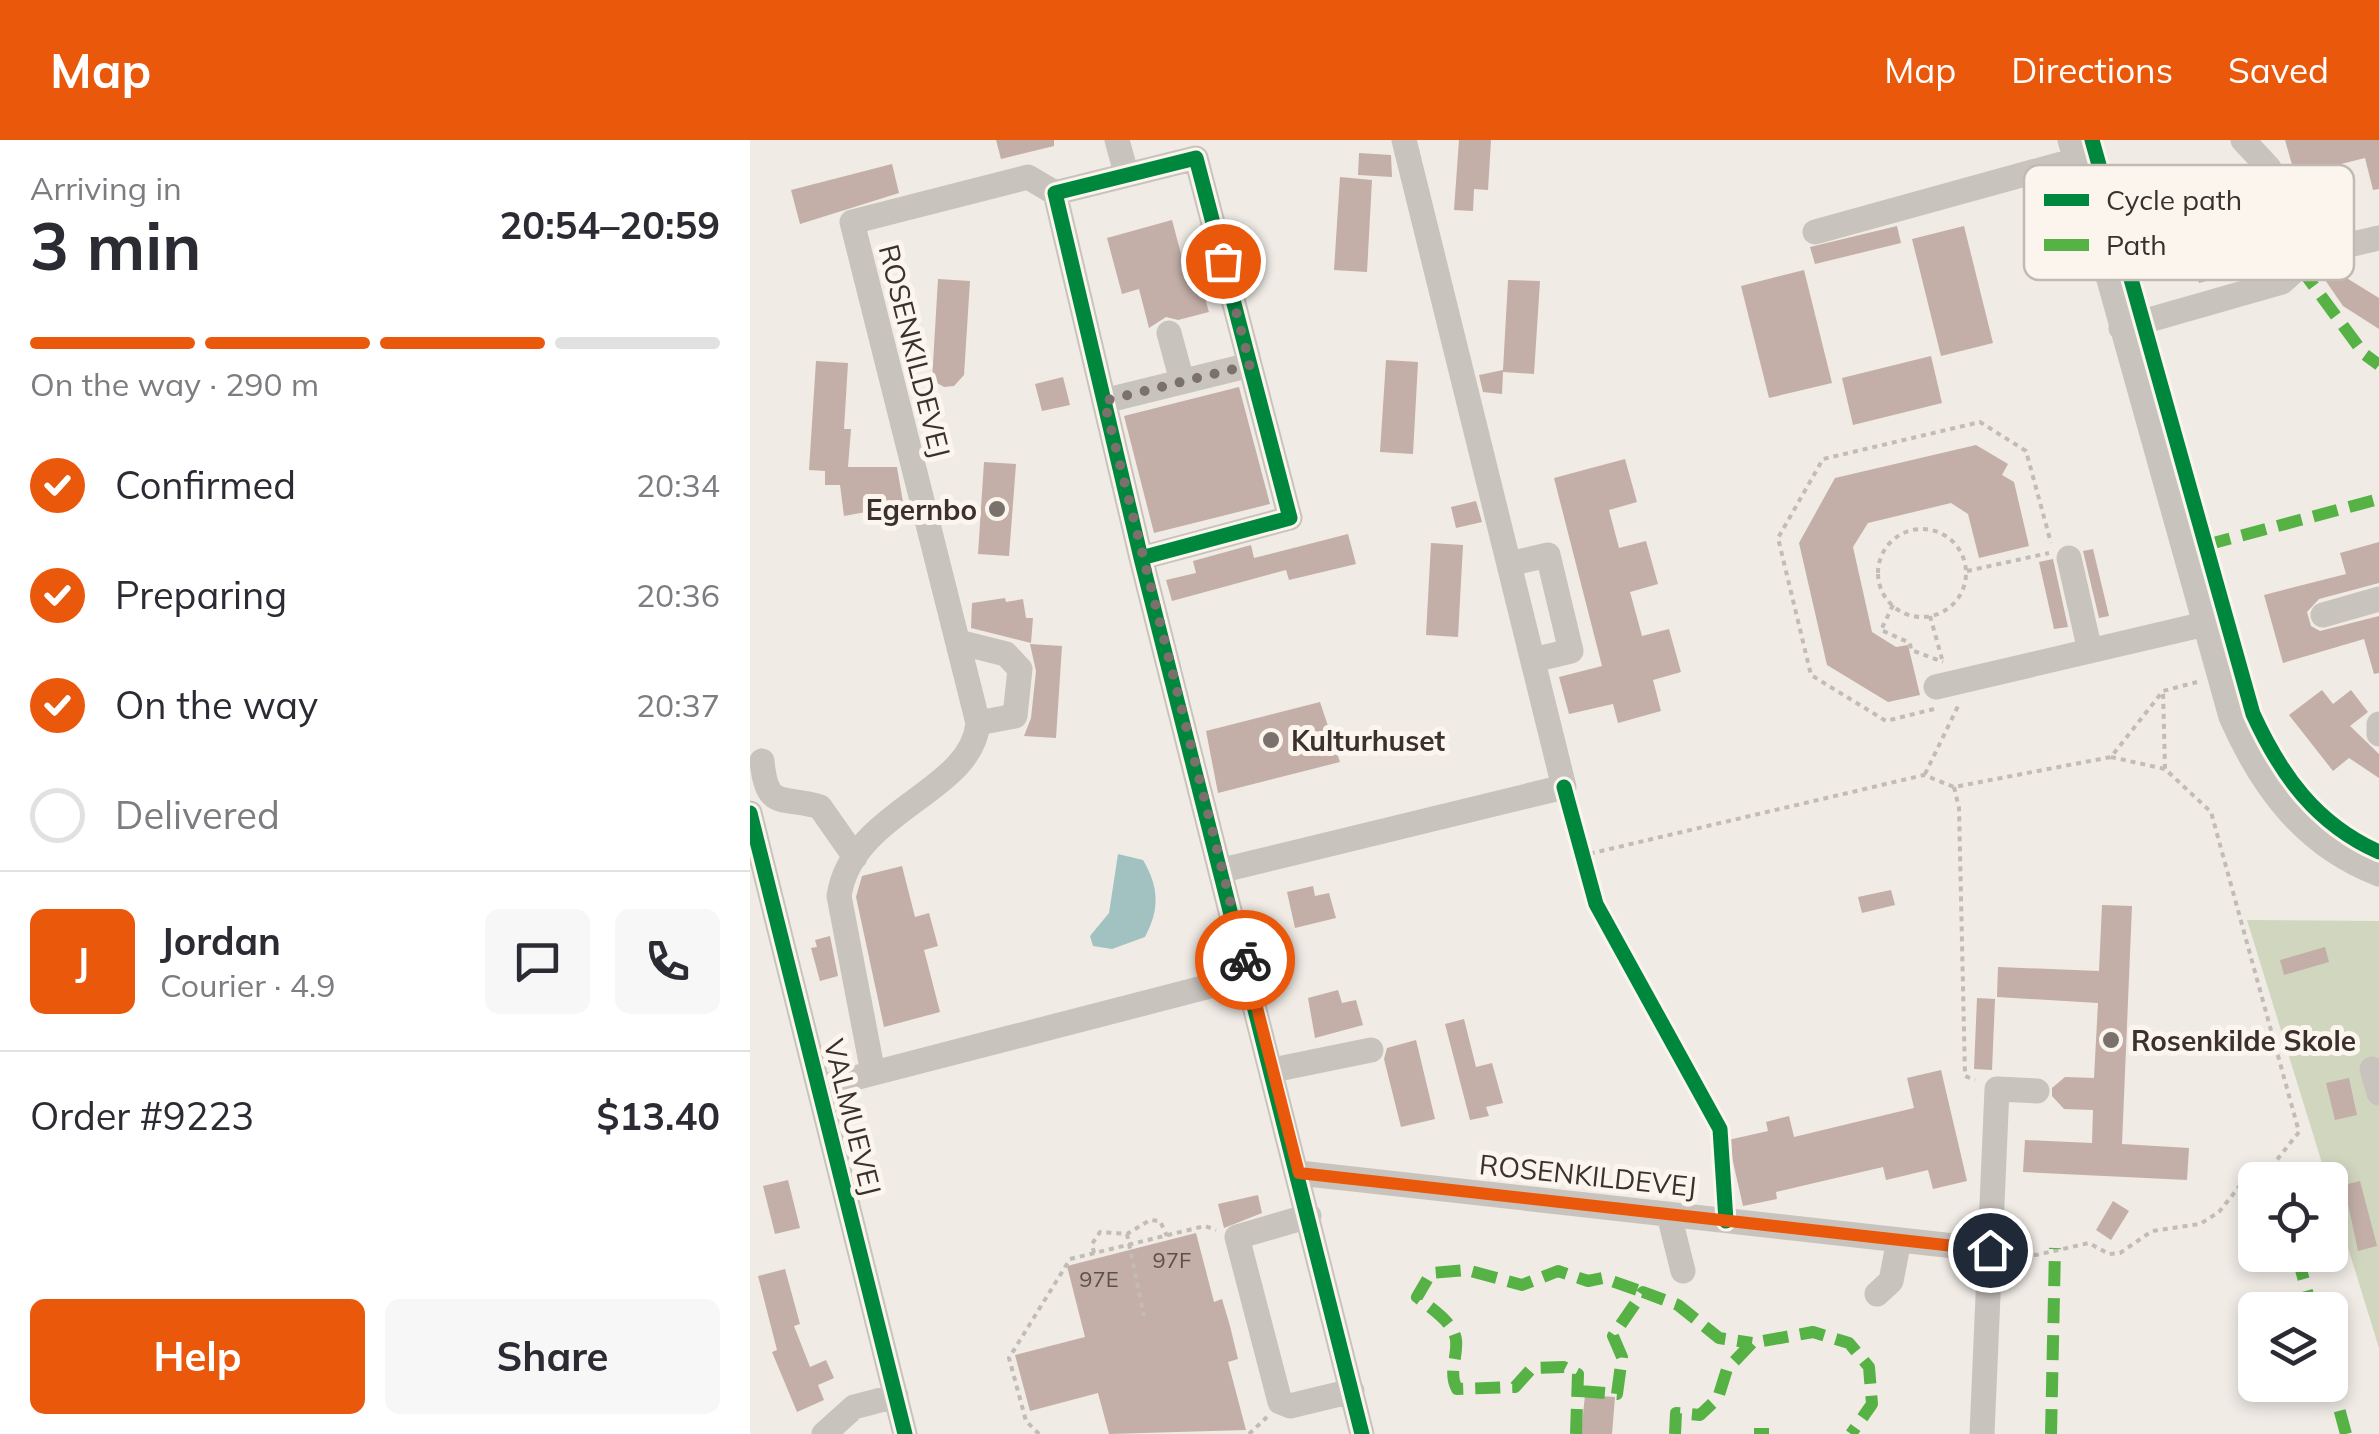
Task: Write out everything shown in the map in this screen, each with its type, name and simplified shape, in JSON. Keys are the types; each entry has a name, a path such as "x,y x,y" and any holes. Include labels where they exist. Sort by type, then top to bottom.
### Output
{"street":[{"path":"1117,140 1126,174"},
{"path":"1223,870 1564,787 1404,140"},
{"path":"2244,140 2266,165"},
{"name":"ROSENKILDEVEJ","path":"978,723 859,276 852,222 1028,177 1055,193 1200,149 1290,518 1141,558"},
{"path":"2026,165 2073,150"},
{"path":"1815,232 2024,166"},
{"path":"1055,193 1141,558 1223,870 1362,1434"},
{"path":"2354,244 2379,238"},
{"path":"2109,280 2205,624 2244,746 2276,798 2312,837 2353,864 2379,874"},
{"path":"2122,328 2284,280"},
{"path":"1170,333 1182,382"},
{"path":"1104,401 1250,365"},
{"path":"1509,564 1548,555 1571,651 1533,660"},
{"path":"2061,555 2090,651"},
{"path":"2323,615 2379,600"},
{"path":"1949,684 2205,624"},
{"path":"873,1073 839,896 842,874 871,835 911,800 965,762 977,742 978,723 1015,716 1020,669 1006,654 958,642"},
{"path":"2379,724 2379,734"},
{"path":"762,762 764,785 776,800 820,807 855,857"},
{"name":"VALMUEVEJ","path":"750,812 757,871 820,1087 905,1434"},
{"path":"820,1087 1249,976"},
{"path":"1272,1070 1371,1050"},
{"path":"1982,1434 1997,1089 2037,1092"},
{"name":"ROSENKILDEVEJ","path":"1299,1173 1990,1250"},
{"path":"1669,1215 1683,1272"},
{"path":"1309,1216 1236,1237 1280,1402 1290,1406 1352,1391"},
{"path":"1877,1294 1891,1281 1900,1240"},
{"path":"824,1434 854,1407 896,1396"}],"path":[{"path":"1949,684 1886,722 1811,675 1778,538 1823,459 1980,422 2026,451 2061,555 1967,571"},
{"path":"1916,528 1934,530 1951,538 1962,553 1967,571 1964,589 1953,604 1919,617 1894,605 1879,583 1878,565 1885,548 1898,535 1916,528"},
{"path":"1894,605 1880,630 1910,643 1911,650 1949,684"},
{"path":"1924,776 1949,684 1930,616"},
{"path":"2112,756 2163,691 2221,676"},
{"path":"2163,691 2165,769"},
{"path":"1576,839 1583,864 1924,776 1954,787 2112,756 2165,769 2212,812 2299,1132 2272,1166 2242,1183 2219,1212 2200,1224 2152,1232 2120,1253 2109,1254 2090,1244 2036,1255 1990,1250"},
{"path":"1954,787 1959,808 1966,1076 1997,1089"},
{"path":"1094,1254 1092,1244 1100,1232 1127,1234 1150,1220 1160,1221 1167,1236"},
{"path":"1039,1434 1026,1421 1009,1358 1070,1260 1205,1226 1236,1237"},
{"path":"1127,1234 1144,1316"}],"green space":[{"path":"2247,920 2379,921 2379,1348 2348,1247 2348,1162 2322,1162"}],"water":[{"path":"1118,854 1143,860 1155,889 1153,917 1145,937 1112,949 1093,946 1090,936 1109,913"}],"building":[{"path":"996,140 1054,140 1054,146 1001,159"},
{"path":"1459,140 1491,140 1488,190 1474,189 1473,211 1454,210"},
{"path":"2285,140 2379,140 2379,189 2373,190 2365,158 2337,165 2292,165"},
{"path":"1359,153 1391,155 1392,177 1358,175"},
{"path":"892,164 899,193 800,224 791,190"},
{"path":"1340,177 1372,180 1367,272 1334,270"},
{"path":"1172,220 1189,284 1200,281 1209,312 1178,320 1166,317 1149,328 1139,289 1122,294 1107,238"},
{"path":"1897,226 1901,243 1815,264 1810,247"},
{"path":"1964,226 1993,343 1941,356 1912,239"},
{"path":"1804,270 1832,383 1769,398 1741,286"},
{"path":"938,279 970,281 964,375 954,386 944,387 932,380"},
{"path":"1508,280 1540,281 1534,374 1503,372 1502,394 1483,392 1479,375 1503,370"},
{"path":"2325,280 2350,280 2379,298 2379,329 2343,306"},
{"path":"1931,356 1942,403 1853,425 1842,378"},
{"path":"1386,360 1418,362 1413,454 1380,452"},
{"path":"816,361 848,363 844,429 851,429 848,467 897,467 905,514 868,523 866,512 844,516 840,485 825,485 825,471 809,470"},
{"path":"1063,377 1070,405 1042,411 1035,384"},
{"path":"1239,387 1270,504 1154,533 1124,416"},
{"path":"1976,445 2008,464 2002,475 2014,482 2029,546 1979,558 1968,514 1951,503 1868,523 1853,547 1872,632 1896,647 1908,645 1920,695 1888,702 1827,665 1799,543 1835,478"},
{"path":"1625,459 1637,502 1609,510 1619,548 1646,541 1658,584 1630,592 1642,636 1669,629 1681,672 1653,680 1661,711 1618,723 1613,704 1569,714 1559,677 1602,666 1554,478"},
{"name":"Egernbo","path":"984,462 1016,464 1009,556 978,554"},
{"path":"1476,501 1482,522 1456,528 1451,507"},
{"path":"1348,534 1356,564 1289,580 1286,570 1172,601 1166,580 1196,573 1193,561 1251,545 1254,558"},
{"path":"2379,542 2379,583 2319,599 2307,612 2311,626 2320,631 2379,616 2379,673 2374,674 2364,639 2283,663 2264,595 2346,574 2340,553"},
{"path":"1431,543 1463,545 1458,637 1426,635"},
{"path":"2093,549 2109,616 2099,618 2083,551"},
{"path":"2053,559 2068,627 2054,629 2039,562"},
{"path":"1005,598 1006,602 1023,599 1026,618 1033,618 1031,643 971,628 972,603"},
{"path":"1030,644 1062,646 1056,738 1024,736 1031,718 1036,671"},
{"path":"2322,690 2333,704 2351,690 2368,712 2350,726 2379,754 2379,778 2349,758 2333,771 2289,715"},
{"name":"Kulturhuset","path":"1320,702 1340,762 1218,793 1206,731"},
{"path":"902,866 915,917 929,913 938,946 924,950 940,1012 884,1027 856,897 862,876"},
{"path":"1313,886 1315,896 1329,893 1336,918 1295,928 1287,892"},
{"path":"1891,890 1895,905 1862,913 1858,897"},
{"name":"Rosenkilde Skole","path":"2102,905 2132,906 2122,1144 2189,1148 2187,1180 2023,1172 2025,1140 2092,1143 2093,1110 2064,1109 2052,1096 2052,1088 2065,1077 2094,1078 2098,1003 1997,997 1998,967 2099,971"},
{"path":"830,936 838,976 820,981 811,948 817,947 815,940"},
{"path":"2325,947 2329,962 2284,975 2280,960"},
{"path":"1338,990 1342,1003 1356,1000 1363,1025 1315,1038 1308,998"},
{"path":"1977,998 1995,999 1992,1070 1974,1069"},
{"path":"1464,1019 1476,1067 1492,1063 1503,1103 1486,1107 1489,1116 1470,1120 1445,1024"},
{"path":"1416,1040 1435,1119 1401,1127 1384,1059 1387,1048"},
{"path":"1941,1070 1967,1181 1933,1189 1928,1170 1886,1180 1883,1167 1776,1192 1777,1199 1743,1206 1728,1140 1768,1131 1766,1122 1789,1116 1794,1137 1914,1108 1907,1078"},
{"path":"2349,1078 2357,1115 2335,1120 2326,1083"},
{"path":"788,1180 800,1228 775,1234 763,1186"},
{"path":"2360,1181 2377,1246 2358,1251 2348,1184"},
{"path":"1258,1195 1262,1213 1224,1228 1218,1204"},
{"path":"2113,1201 2129,1211 2111,1240 2096,1230"},
{"path":"1196,1233 1214,1302 1222,1299 1230,1326 1238,1359 1228,1362 1246,1430 1109,1434 1098,1393 1030,1411 1015,1355 1085,1337 1067,1266"},
{"path":"785,1269 800,1324 794,1326 810,1367 826,1360 834,1378 818,1385 824,1400 797,1412 772,1352 777,1350 758,1276"},
{"path":"1585,1395 1615,1397 1612,1434 1581,1434"}],"marked path":[{"path":"2309,280 2364,354 2379,365"},
{"path":"2206,545 2379,499"},
{"path":"2051,1434 2055,1248"},
{"path":"1576,1434 1578,1374 1564,1367 1532,1368 1515,1387 1457,1389 1453,1377 1454,1333 1417,1297 1431,1273 1467,1270 1522,1285 1558,1271 1588,1281 1603,1278 1643,1292"},
{"path":"2302,1272 2307,1292"},
{"path":"1580,1391 1617,1394 1622,1357 1613,1336 1643,1292 1678,1305 1719,1338 1752,1343"},
{"path":"1675,1434 1676,1413 1700,1415 1718,1398 1727,1369 1752,1343 1813,1332 1849,1343 1869,1367 1872,1404 1851,1434"},
{"path":"2337,1402 2346,1434"},
{"path":"1754,1434 1769,1434"}],"cycle path":[{"path":"2092,140 2099,165"},
{"path":"1141,558 1290,518 1196,158 1055,193 1141,558 1362,1434"},
{"path":"2131,280 2253,714 2276,757 2303,795 2337,827 2379,852"},
{"path":"1564,787 1596,904 1720,1129 1726,1221"},
{"path":"750,813 905,1434"}],"way so far":[{"path":"1223,261 1250,365 1104,401 1245,960"}],"place":[{"name":"Egernbo","path":"997,509"},
{"name":"Kulturhuset","path":"1271,740"},
{"name":"Rosenkilde Skole","path":"2111,1040"}],"route":[{"path":"1245,960 1299,1173 1990,1250"}]}
